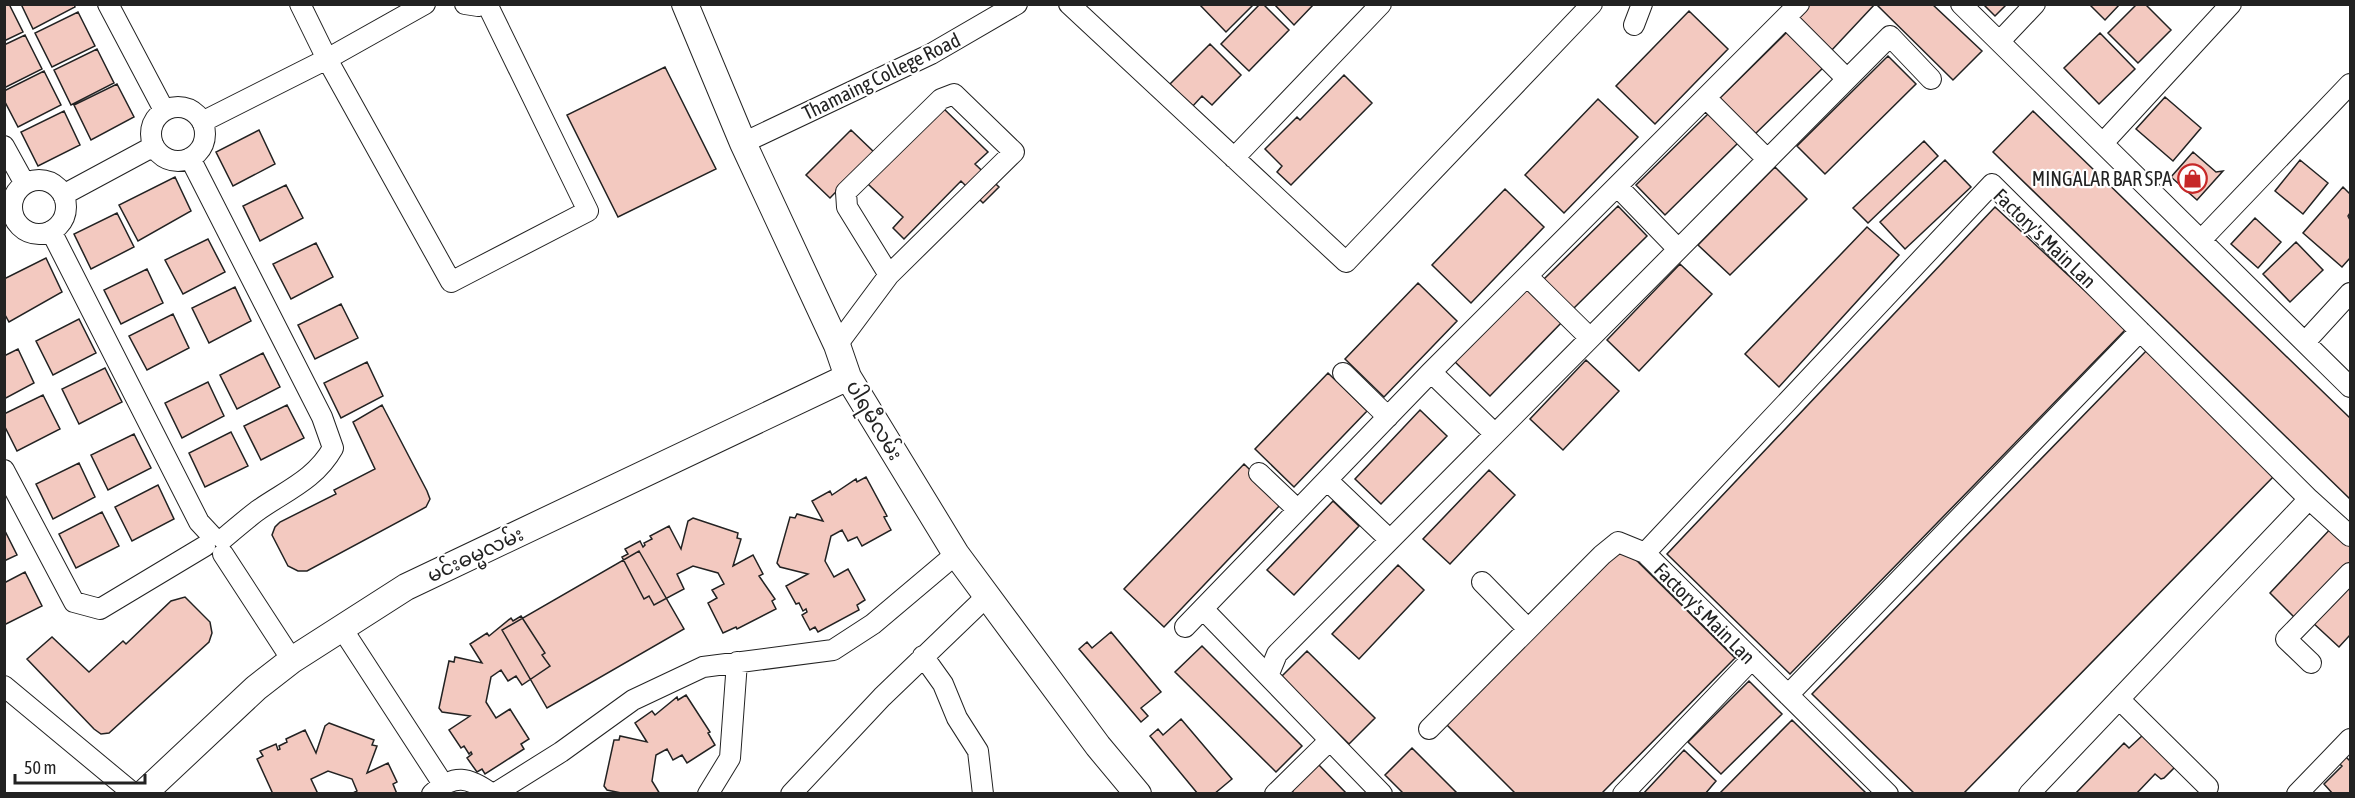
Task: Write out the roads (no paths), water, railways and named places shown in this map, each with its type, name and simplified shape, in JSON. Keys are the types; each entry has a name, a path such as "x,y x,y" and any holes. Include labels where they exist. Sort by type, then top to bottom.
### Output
{"main road":[{"name":"ပါရမီလမ်း","path":"685,4 743,143 837,345 848,377 956,554 1098,746 1138,794"},
{"name":"မင်းဓမ္မလမ်း","path":"143,794 256,688 341,627 406,587 848,377"}],"street":[{"path":"108,4 164,110"},
{"path":"300,4 327,59 451,282 588,211 485,4 470,6 465,4"},
{"path":"202,122 327,59 425,4"},
{"name":"Thamaing College Road","path":"743,143 931,54 1017,4"},
{"path":"1070,4 1346,262 1592,4"},
{"path":"1234,158 1380,4"},
{"path":"1635,25 1642,4"},
{"path":"1961,4 2306,341 2350,387"},
{"path":"2000,41 2035,4"},
{"path":"2103,143 2231,4"},
{"path":"1185,627 1431,372 1793,11 1847,79"},
{"path":"1268,676 1277,654 1890,36 1931,79"},
{"path":"2202,239 2350,84"},
{"path":"837,345 889,275 1014,152 954,94 941,99 846,192 847,207 889,275"},
{"path":"1706,98 1767,159"},
{"path":"184,107 193,111 202,122 205,135 203,145 198,153 190,158 182,161 165,158 153,146 151,129 154,121 164,110 184,107"},
{"path":"4,146 25,184"},
{"path":"63,195 153,146"},
{"path":"4,470 74,602 100,609 216,544 257,511 324,464 333,448 322,417 190,158"},
{"path":"45,180 54,184 63,195 66,209 64,218 59,226 51,231 35,234 9,222 15,194 25,184 45,180"},
{"name":"Factory's Main Lan","path":"1888,794 1645,553 1992,184 2309,499 2350,536"},
{"path":"1617,186 1678,249"},
{"path":"51,231 199,522 216,544 292,660"},
{"path":"1527,276 1590,338"},
{"path":"2306,341 2350,293"},
{"path":"1788,695 2140,332"},
{"path":"1431,372 1495,434"},
{"path":"1342,373 1388,417"},
{"path":"1259,473 1298,510"},
{"path":"1327,480 1390,540"},
{"path":"2029,794 2309,499"},
{"path":"1428,729 1602,555 1618,542 1645,553"},
{"path":"341,627 437,789 459,779 478,783 493,794 561,752 633,700 703,667 832,650 873,624 956,554"},
{"path":"2311,663 2286,639 2350,573"},
{"path":"1482,582 1528,629"},
{"path":"791,794 923,657 986,597"},
{"path":"1203,609 1382,794"},
{"path":"923,657 943,684 957,718 978,751 983,794"},
{"path":"1629,791 1752,660"},
{"path":"708,794 730,758 737,662"},
{"path":"4,686 134,794"},
{"path":"2119,699 2208,787"},
{"path":"1275,794 1329,741"},
{"path":"2297,794 2349,744"}],"place":[{"name":"MINGALAR BAR SPA","path":"2193,178"}]}
